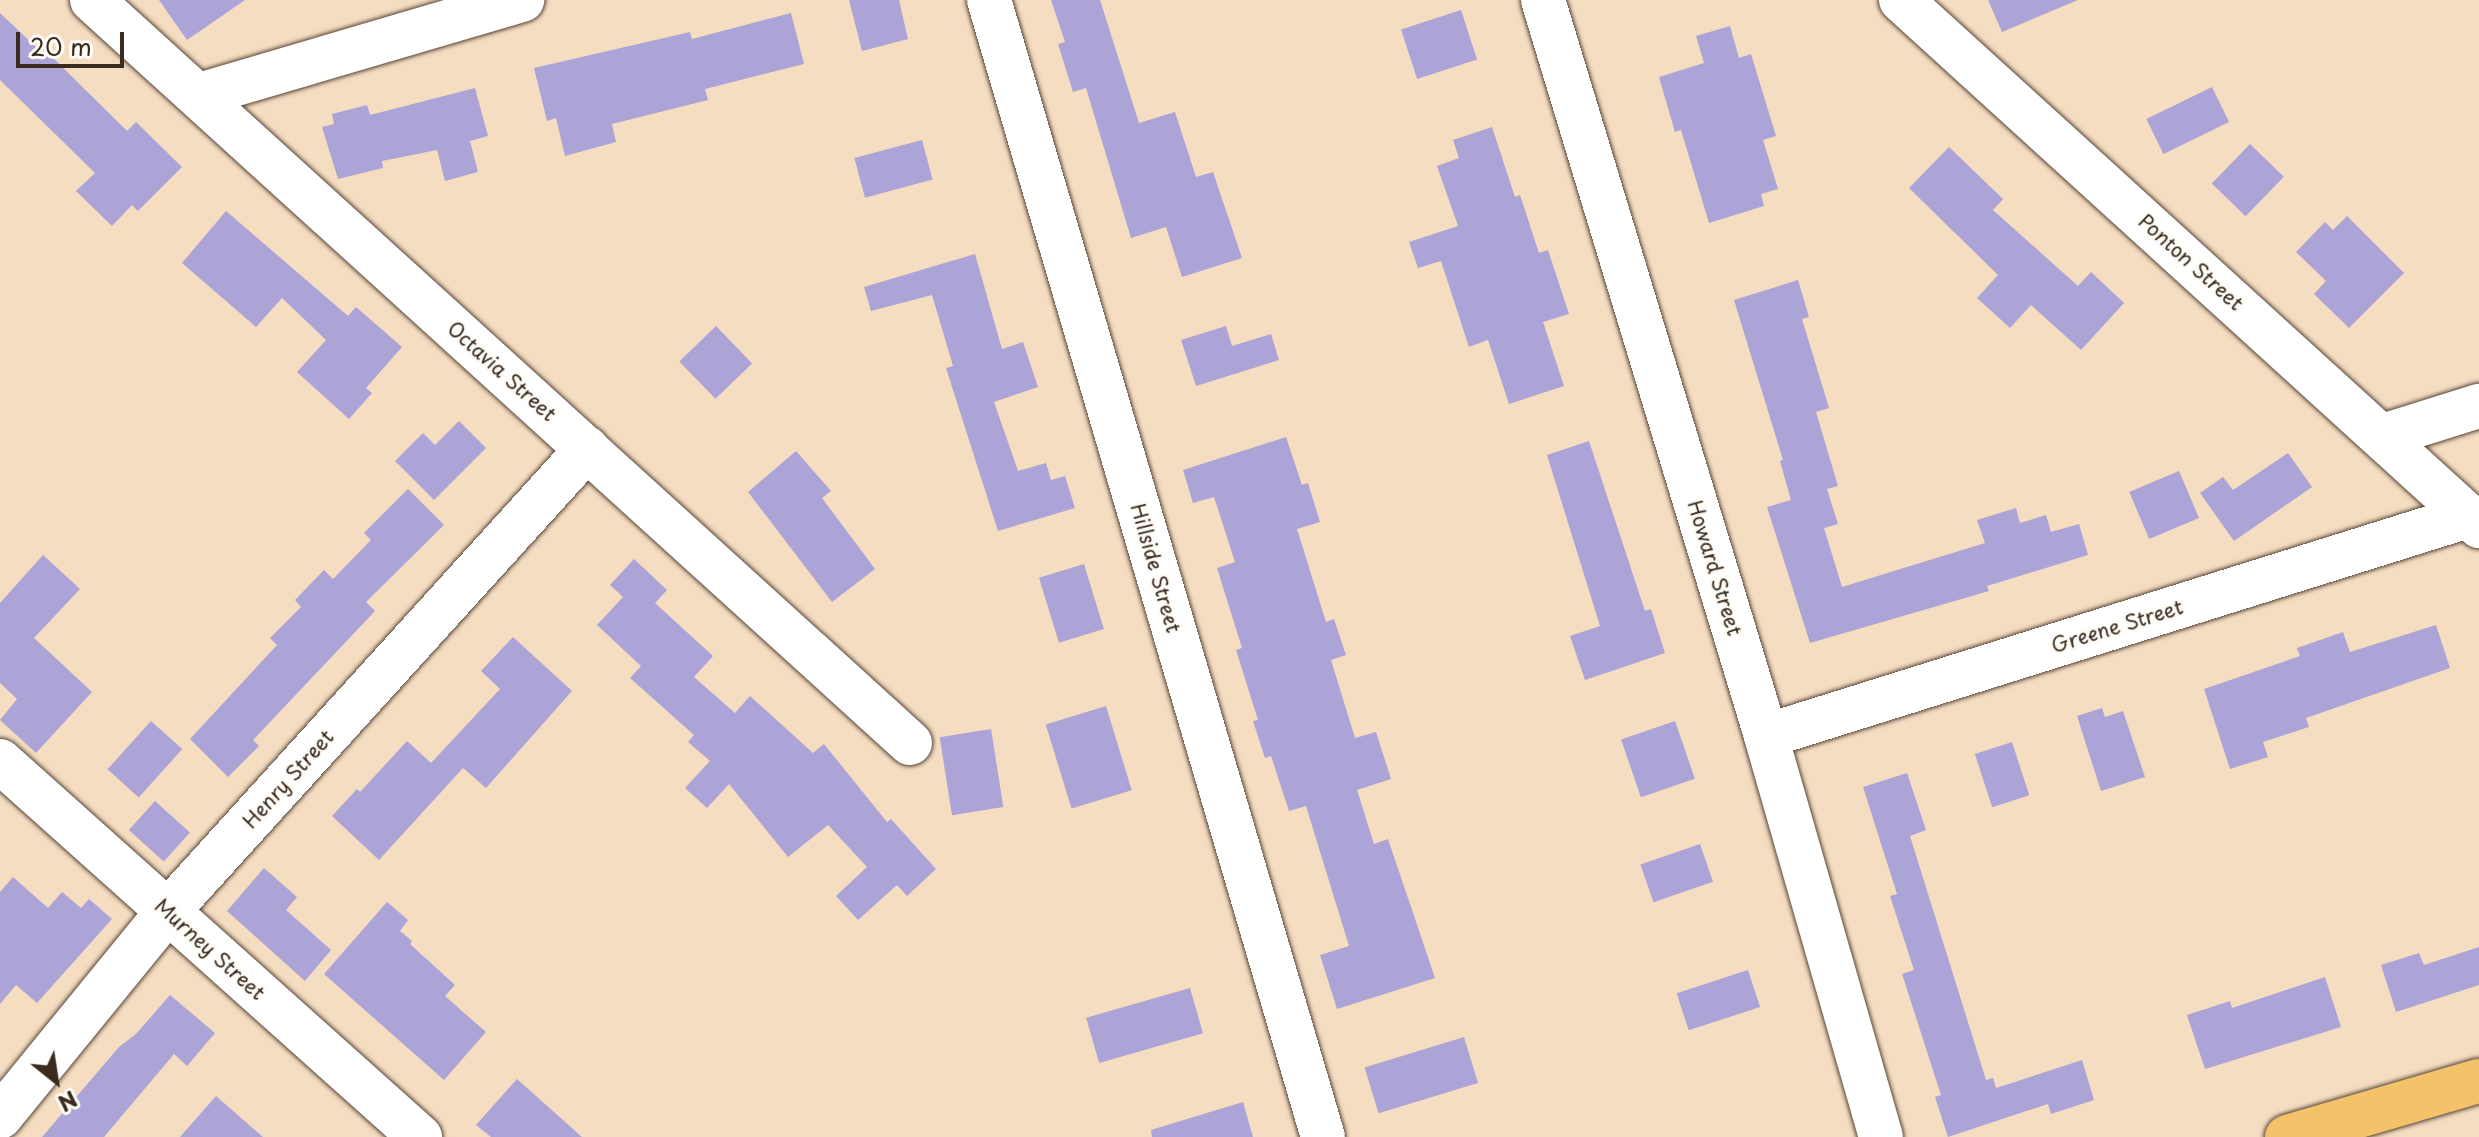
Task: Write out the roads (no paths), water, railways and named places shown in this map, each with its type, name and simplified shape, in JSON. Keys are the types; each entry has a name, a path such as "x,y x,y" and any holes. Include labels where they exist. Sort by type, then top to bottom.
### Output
{"main road":[{"path":"2287,1137 2479,1081"}],"street":[{"name":"Octavia Street","path":"92,0 910,743"},
{"path":"199,95 522,0"},
{"name":"Hillside Street","path":"989,0 1323,1137"},
{"name":"Howard Street","path":"1543,0 1766,736 1881,1137"},
{"name":"Ponton Street","path":"1901,0 2474,521"},
{"path":"2383,436 2479,406"},
{"name":"Henry Street","path":"0,1117 168,911 587,449"},
{"name":"Greene Street","path":"1766,736 2474,521"},
{"name":"Murney Street","path":"0,761 420,1137"}]}
